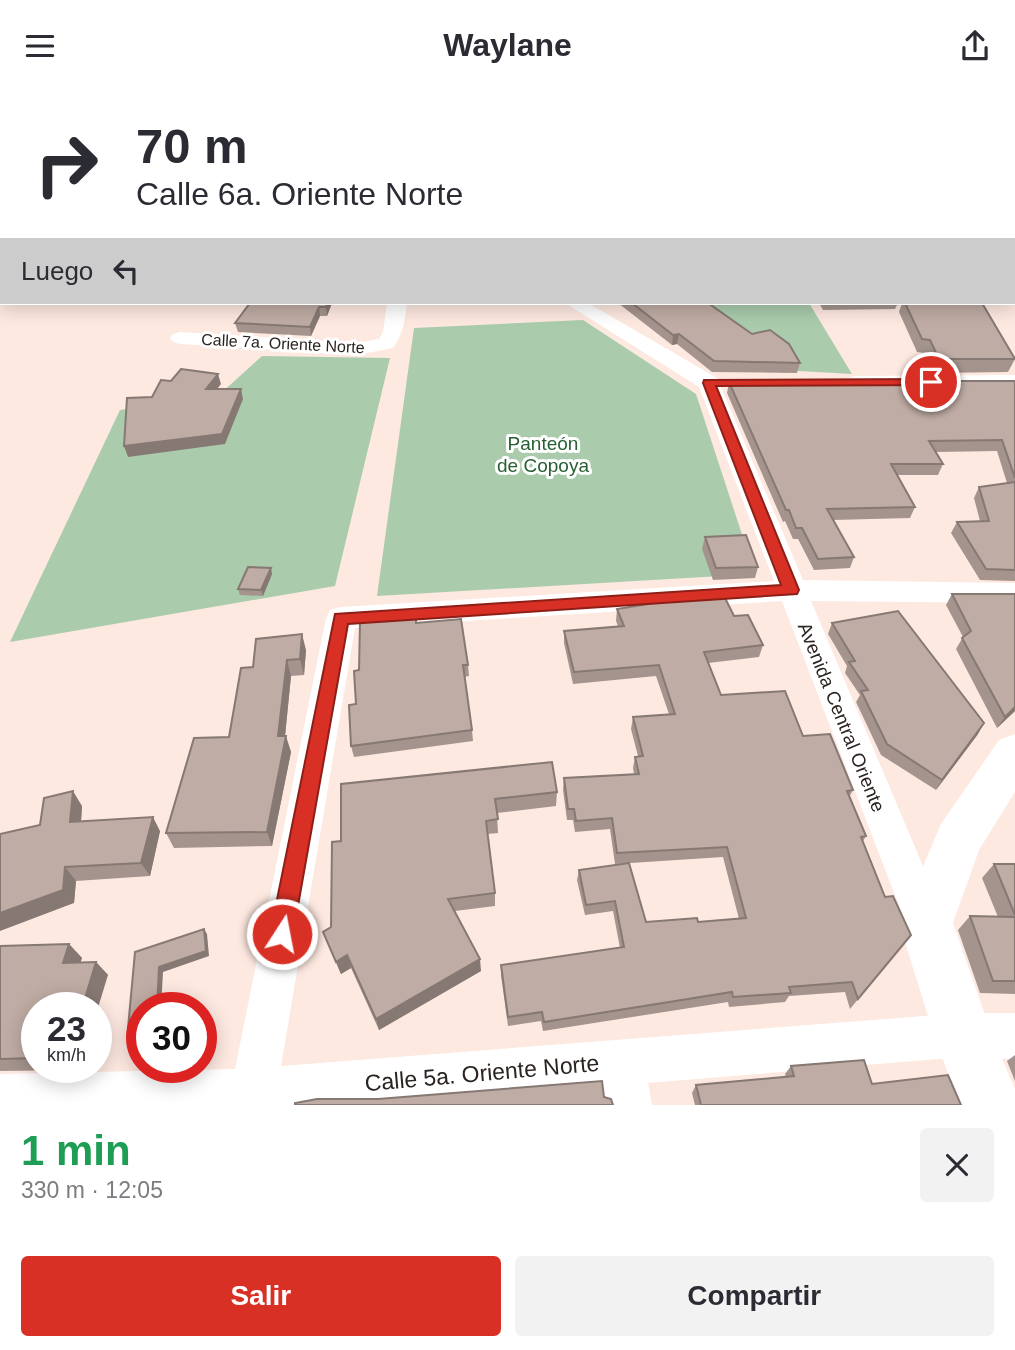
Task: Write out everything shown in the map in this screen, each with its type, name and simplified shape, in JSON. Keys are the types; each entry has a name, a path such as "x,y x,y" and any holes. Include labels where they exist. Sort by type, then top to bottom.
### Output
{"street":[{"name":"Calle 7a. Oriente Norte","path":"180,338 356,349 386,344 393,332 397,305"},
{"name":"Avenida Central Oriente","path":"579,305 722,383 791,590 926,923 989,1036 991,1105"},
{"path":"834,383 1015,382"},
{"path":"251,1098 341,618 791,590 1015,593"},
{"path":"926,923 958,840 1015,753"},
{"name":"Calle 5a. Oriente Norte","path":"0,1098 251,1098 625,1083 989,1036"}],"green space":[{"path":"623,305 810,305 852,374 727,367"},
{"name":"Panteón de Copoya","path":"583,320 696,394 755,574 377,596 414,328"},
{"path":"262,356 390,358 335,586 10,642 120,410 220,394"}],"building":[{"path":"248,305 326,305 319,307 310,327 235,323"},
{"path":"635,305 711,305 752,334 770,330 789,344 800,363 714,361 679,334 673,335"},
{"path":"906,305 983,305 1015,359 939,359 930,340 922,339"},
{"path":"181,369 218,374 206,389 241,389 222,434 124,446 127,398 152,397 161,380 171,381"},
{"path":"945,381 1015,381 1015,478 1002,440 929,441 943,464 891,464 915,507 827,509 854,557 818,559 802,528 796,528 789,510 786,510 729,382 900,383 902,386 947,385"},
{"path":"1015,482 1015,570 986,569 957,522 989,521 979,487"},
{"path":"746,535 758,567 716,568 705,537"},
{"path":"248,567 271,568 261,590 238,589"},
{"path":"952,594 1015,594 1015,707 1005,717 962,638 971,631"},
{"path":"724,596 734,616 748,615 763,645 704,652 721,695 785,691 803,736 830,734 853,790 847,791 866,836 861,837 885,897 893,896 911,935 858,999 852,982 789,987 791,993 733,997 732,992 544,1022 542,1012 508,1017 501,965 624,947 615,901 586,905 579,870 629,863 646,922 746,918 727,847 617,853 612,818 576,821 574,809 568,809 564,778 639,774 635,757 643,756 633,717 675,714 659,665 574,672 564,631 624,626 617,609 655,603 654,600"},
{"path":"898,611 984,723 942,780 887,744 861,691 868,690 849,662 855,661 832,623"},
{"path":"416,618 416,623 461,619 468,665 463,665 472,730 351,746 349,705 356,704 354,671 359,670 360,622"},
{"path":"302,634 300,659 287,660 278,736 286,736 267,832 166,833 194,738 229,737 241,668 253,667 256,639"},
{"path":"552,762 557,792 495,799 498,819 486,821 495,893 448,899 480,959 376,1019 347,955 336,962 323,932 331,927 332,842 341,841 341,784"},
{"path":"73,791 70,822 153,817 141,863 65,867 63,890 0,913 0,834 40,825 44,798"},
{"path":"994,864 1015,864 1015,915"},
{"path":"970,916 1015,917 1015,981 993,981"},
{"path":"204,929 206,951 159,967 158,992 131,992 135,952"},
{"path":"69,944 63,963 96,962 87,992 21,992 21,1058 0,1059 0,946"},
{"path":"864,1060 872,1084 948,1075 961,1105 701,1105 696,1085 794,1076 791,1066"},
{"path":"602,1081 604,1097 611,1099 613,1105 295,1105 317,1099 378,1099"}],"route":[{"path":"282,934 341,618 791,590 709,383 931,382"}]}
